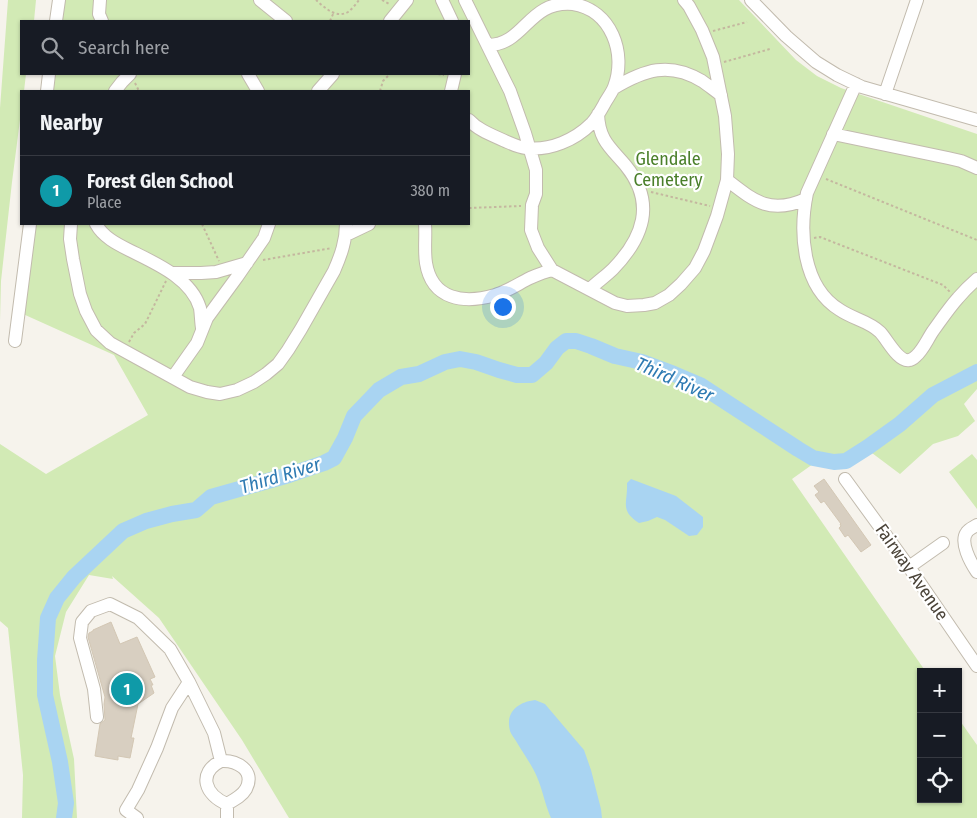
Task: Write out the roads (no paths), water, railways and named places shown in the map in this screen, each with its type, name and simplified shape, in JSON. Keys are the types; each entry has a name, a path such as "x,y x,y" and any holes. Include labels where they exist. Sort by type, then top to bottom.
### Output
{"street":[{"path":"56,20 59,0"},
{"path":"100,0 99,14 102,20"},
{"path":"260,0 285,20"},
{"path":"391,20 407,0"},
{"path":"442,0 452,20"},
{"path":"465,0 510,92 519,114 536,170 537,182 532,206 531,230 538,248 552,270 615,304 627,306 655,303 669,295 695,268 704,251 727,180 728,154 725,116 713,57 703,33 684,0"},
{"path":"751,0 786,36 816,62 837,75 885,94 977,120"},
{"path":"885,94 917,0"},
{"path":"470,121 488,134 518,146 529,148 546,147 568,140 582,131 598,114 614,88 618,59 616,43 608,24 582,3 550,5 536,13 510,39 499,44 488,45"},
{"path":"614,88 637,75 662,69 684,73 701,80 720,95"},
{"path":"47,90 49,75"},
{"path":"115,90 117,75"},
{"path":"115,90 129,75"},
{"path":"249,75 257,90"},
{"path":"322,85 332,75"},
{"path":"452,90 455,75"},
{"path":"856,84 807,193 803,216 803,240 806,257 811,273 823,296 842,312 865,321 880,333 893,350 904,360 910,360 922,348 957,299 977,279"},
{"path":"590,289 612,270 630,249 643,220 644,205 637,183 625,165 606,144 598,125 598,114"},
{"path":"834,134 948,158 977,168"},
{"path":"727,180 758,202 769,205 779,207 806,199"},
{"path":"15,341 30,225"},
{"path":"71,225 70,239 80,294 96,330 110,343 173,378 198,390 220,394 237,390 254,382 278,364 297,336 334,271 346,235 367,225"},
{"path":"97,225 106,237 171,272 185,285 199,308 202,330"},
{"path":"173,378 197,343 207,318 264,238 269,225"},
{"path":"425,225 426,262 429,273 437,288 450,296 465,299 495,295 534,276 552,270"},
{"path":"171,272 202,273 223,270 247,263"},
{"name":"Fairway Avenue","path":"846,479 977,666"},
{"path":"977,525 966,533 964,542 972,565 977,572"},
{"path":"909,567 944,543"},
{"path":"97,717 94,689 80,638 82,622 92,611 110,604 138,618 170,649 214,732 220,761"},
{"path":"132,817 126,810 138,790 157,748 172,708 189,682"},
{"path":"229,760 246,770 248,779 246,789 227,804 216,799 210,792 206,782 208,772 213,765 220,761 229,760"},
{"path":"227,804 227,818"}],"water":[{"path":"631,479 676,496 703,517 703,527 697,535 689,536 665,520 657,517 639,523 633,518 626,506 627,483"},
{"path":"535,700 545,704 584,750 591,770 602,818 551,818 537,777 511,733 509,724 509,718 514,709 523,703"}],"waterway":[{"name":"Third River","path":"64,818 66,803 60,762 45,695 48,618 57,598 74,577 123,531 146,521 196,510 211,497 289,475 334,458 354,416 379,390 401,377 419,374 445,362 460,359 517,375 532,375 566,341 576,341 615,356 642,362 700,385 813,458 834,462 846,461 900,424 933,395 977,372"}],"place":[{"name":"Forest Glen School","path":"127,689"}],"park label":[{"name":"Glendale Cemetery","path":"668,169"}]}
